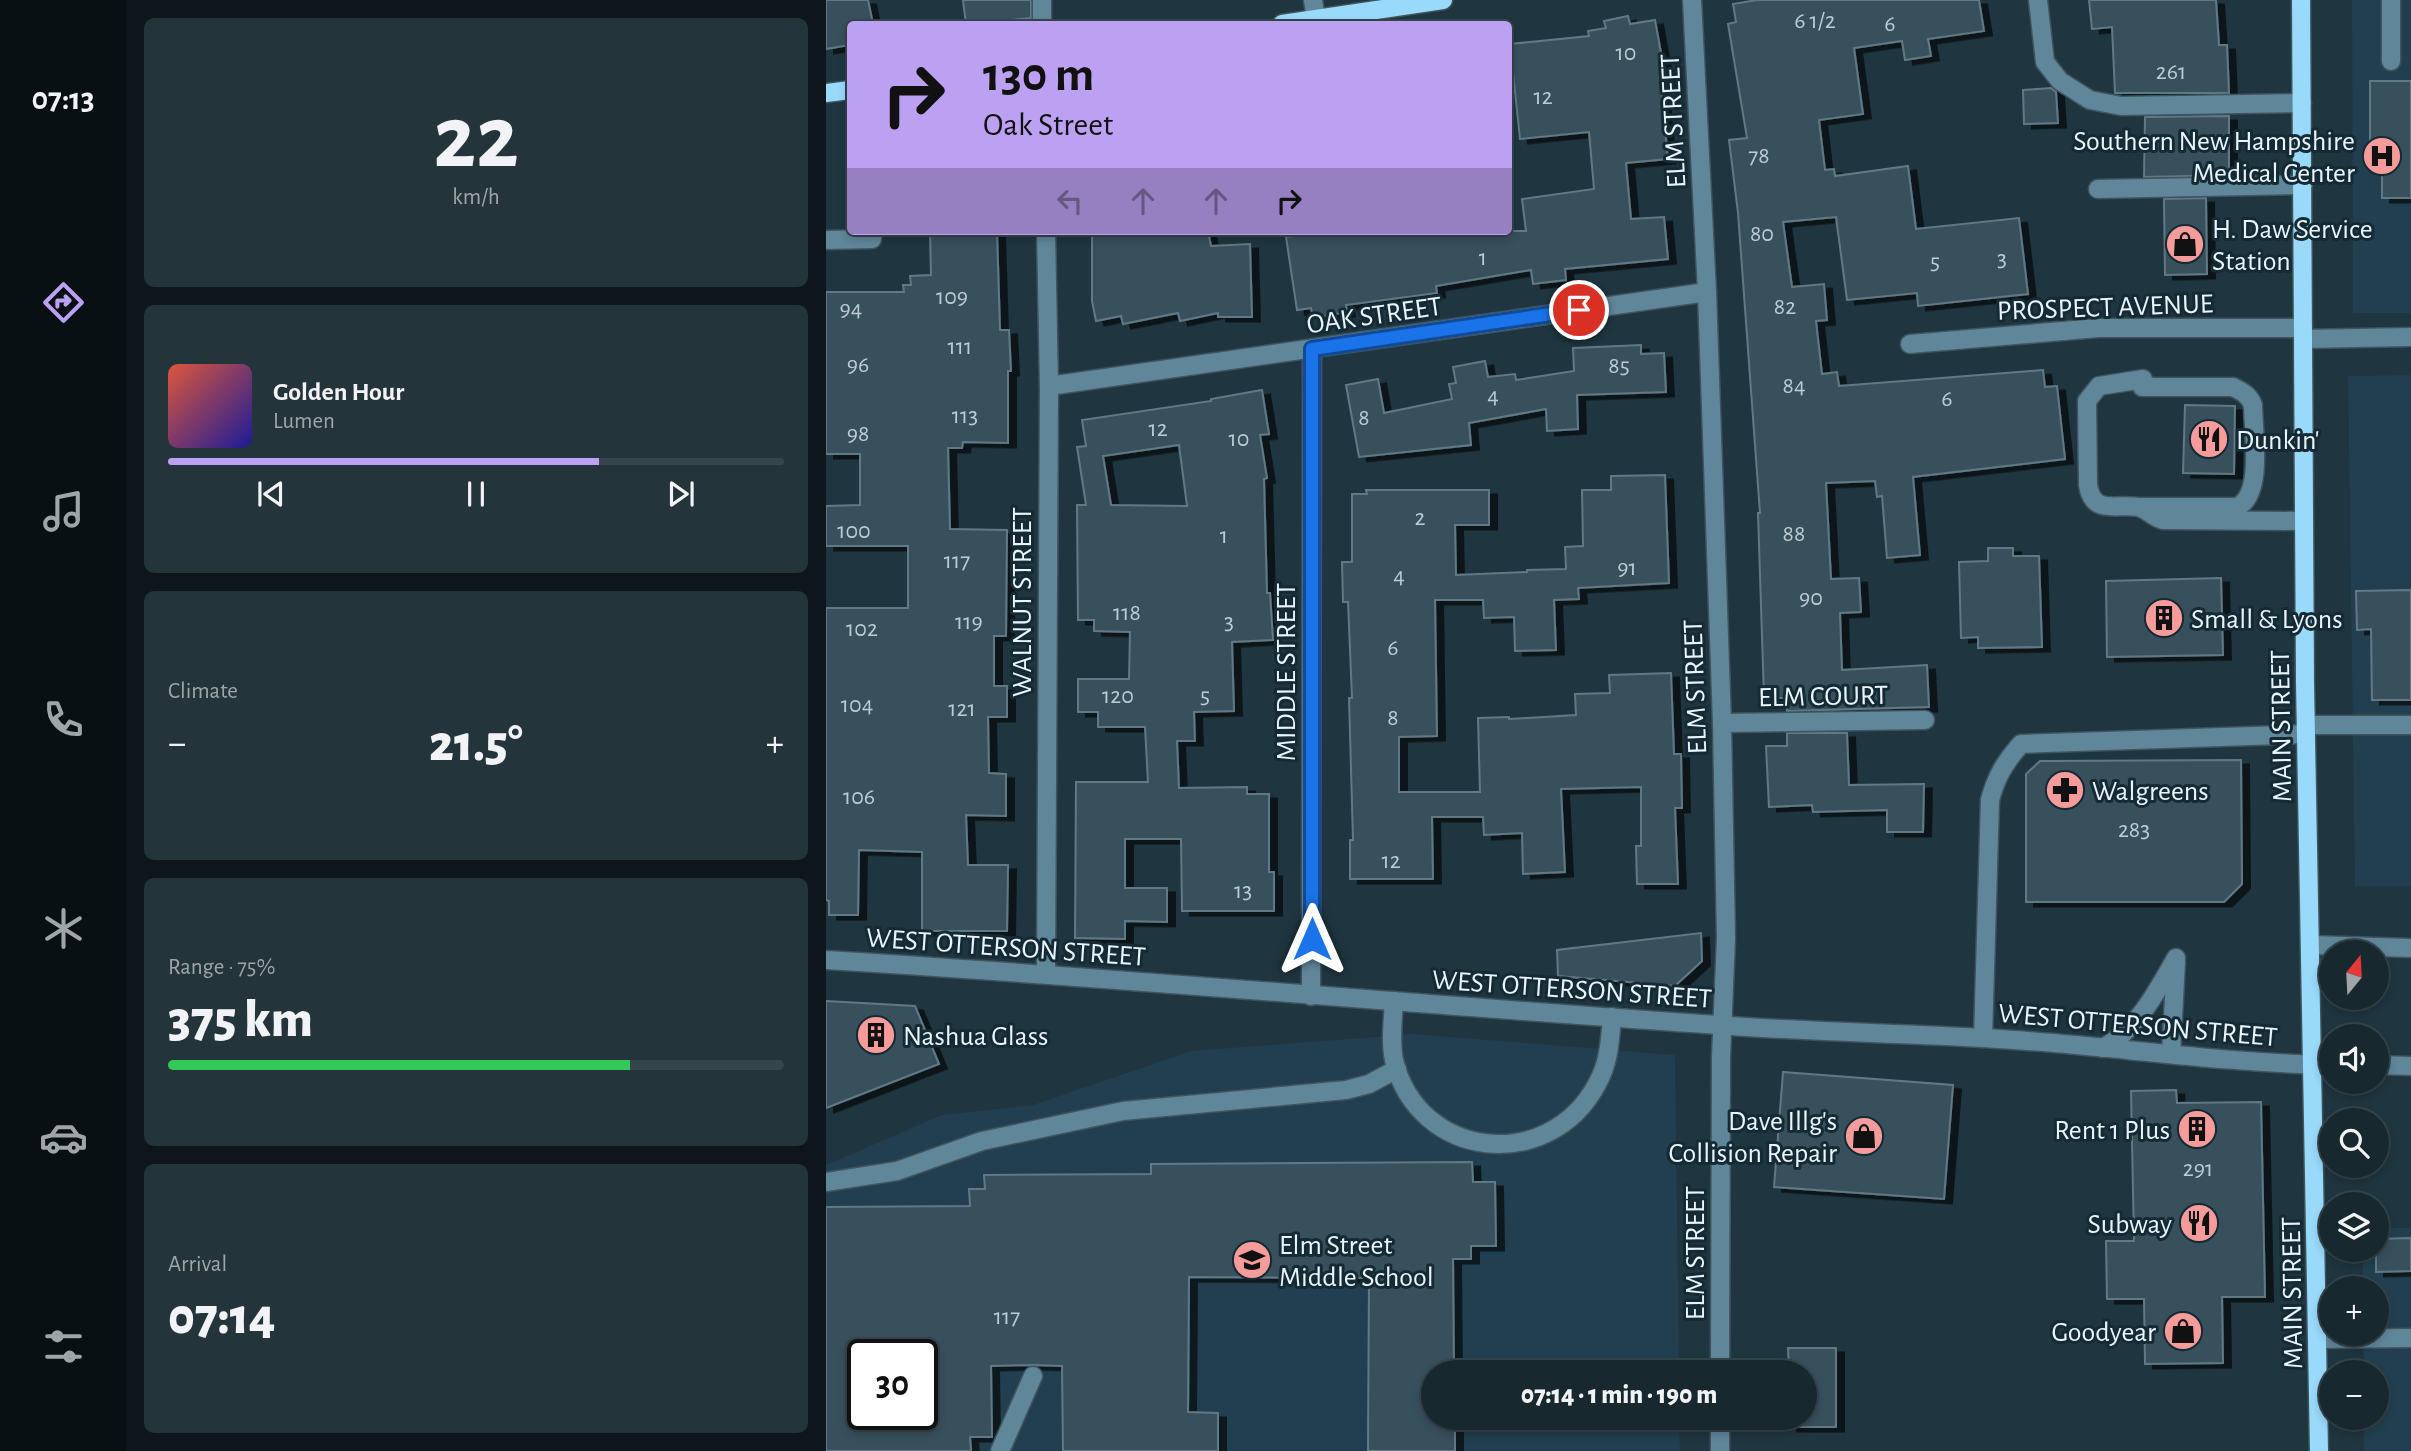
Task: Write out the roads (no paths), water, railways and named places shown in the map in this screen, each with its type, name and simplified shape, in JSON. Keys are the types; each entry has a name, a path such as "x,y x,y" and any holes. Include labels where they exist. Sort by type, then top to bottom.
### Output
{"main road":[{"path":"1302,21 1443,0"},
{"name":"MAIN STREET","path":"2301,0 2306,729 2311,945 2319,1032"},
{"path":"826,93 847,90"},
{"name":"MAIN STREET","path":"2320,1276 2322,1094"},
{"name":"MAIN STREET","path":"2319,1346 2319,1451"}],"street":[{"path":"1042,0 1042,21"},
{"path":"1313,0 1316,19"},
{"name":"ELM STREET","path":"1692,0 1707,292 1722,723 1726,937 1721,1026 1720,1360"},
{"path":"2038,0 2045,62 2060,81 2090,100 2122,106 2302,103"},
{"path":"2391,0 2391,61"},
{"path":"2098,189 2303,185"},
{"path":"826,240 872,239 872,235"},
{"name":"WALNUT STREET","path":"1046,235 1049,386 1046,973"},
{"name":"OAK STREET","path":"1049,386 1707,292"},
{"name":"PROSPECT AVENUE","path":"1910,344 2098,328 2411,337"},
{"name":"MIDDLE STREET","path":"1311,996 1312,349"},
{"path":"2141,508 2237,507 2244,504 2250,495 2254,479 2253,405 2244,392 2233,387 2142,383 2099,386 2087,401 2090,496 2099,504 2141,508 2153,517 2163,520 2304,521"},
{"name":"ELM COURT","path":"1722,723 1926,720"},
{"path":"1983,1038 1990,800 1996,778 2005,761 2021,744 2411,725"},
{"path":"2311,945 2411,948"},
{"path":"2103,1048 2126,1031 2147,1008 2176,958 2171,1054"},
{"name":"WEST OTTERSON STREET","path":"826,960 1046,973 1311,996 1721,1026 1983,1038 2319,1064"},
{"path":"1394,1001 1393,1053 1397,1069 1413,1101 1431,1120 1451,1133 1484,1143 1529,1142 1569,1120 1597,1086 1608,1058 1612,1017"},
{"path":"2389,1065 2411,1066"},
{"path":"826,1182 897,1171 982,1141 1124,1111 1334,1092 1368,1084 1397,1069"},
{"path":"2389,1338 2411,1338"},
{"path":"1000,1451 1033,1376"},
{"path":"1720,1430 1720,1451"}],"place":[{"name":"Southern New Hampshire Medical Center","path":"2382,156"},
{"name":"H. Daw Service Station","path":"2185,244"},
{"name":"Dunkin'","path":"2209,439"},
{"name":"Small & Lyons","path":"2164,618"},
{"name":"Walgreens","path":"2065,790"},
{"name":"Nashua Glass","path":"876,1035"},
{"name":"Rent 1 Plus","path":"2197,1129"},
{"name":"Dave Illg's Collision Repair","path":"1864,1136"},
{"name":"Subway","path":"2199,1223"},
{"name":"Elm Street Middle School","path":"1252,1260"},
{"name":"Goodyear","path":"2183,1331"}]}
